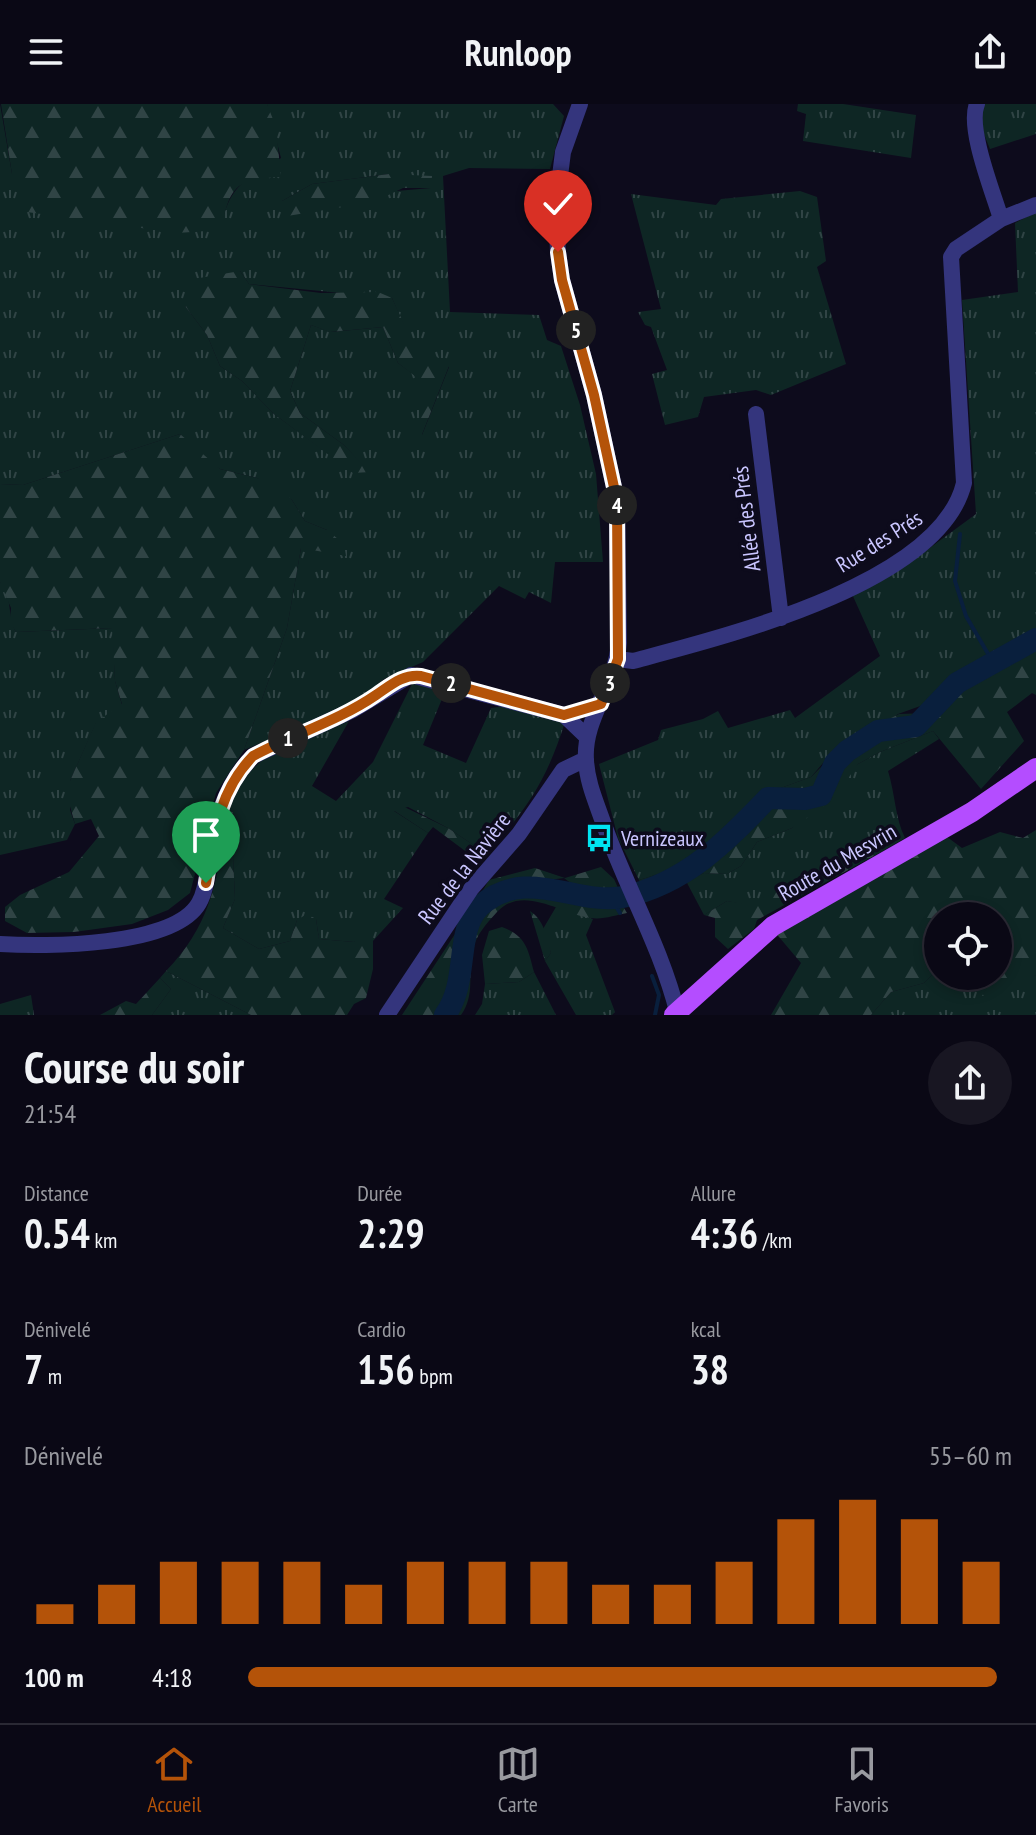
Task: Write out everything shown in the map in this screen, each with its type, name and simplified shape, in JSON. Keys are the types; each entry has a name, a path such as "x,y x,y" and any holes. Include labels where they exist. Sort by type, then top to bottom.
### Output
{"main road":[{"name":"Route du Mesvrin","path":"676,1014 773,926 972,812 1036,768"}],"street":[{"path":"580,104 563,152 556,208 558,252 562,280 594,395 617,501 618,659 587,737 588,780 676,1014"},
{"path":"977,104 973,114 977,134 1001,219"},
{"name":"Rue des Prés","path":"618,659 633,661 781,618 840,592 925,543 959,504 964,483 965,449 951,257 956,249 1001,219 1036,205"},
{"name":"Allée des Prés","path":"756,414 781,618"},
{"path":"0,944 46,947 87,944 131,937 177,922 198,905 206,883 217,815 228,786 241,768 253,756 353,710 411,675 564,715 587,737"},
{"path":"564,715 601,704"},
{"name":"Rue de la Navière","path":"387,1015 471,889 519,834 563,770 586,759"}],"green space":[{"path":"0,104 12,174 220,230 234,193 247,180 281,158 267,104 553,104 564,116 550,169 469,168 443,176 450,312 539,315 547,340 561,346 580,405 596,474 603,562 555,562 551,603 529,592 525,599 499,586 423,662 384,679 356,703 244,750 287,628 301,548 327,530 305,521 292,500 257,478 220,469 206,460 180,434 23,485 0,484","holes":["389,174 431,188 282,201 312,184","240,271 249,284 392,298 409,337 449,367 422,435 421,380 398,363 383,327 331,332 311,325 290,391 300,413 344,445 369,472 353,472 274,414 242,381 220,366 207,335 185,306"]},
{"path":"1,104 267,104 276,127 281,177 253,180 237,188 228,203 221,230 177,233 27,212 12,174"},
{"path":"798,104 843,104 916,115 911,158 803,141 806,114 797,111"},
{"path":"984,104 1036,104 1036,134 990,149 981,127"},
{"path":"389,174 432,176 431,188 403,188 374,202 281,217 282,201 312,184"},
{"path":"800,191 817,197 826,261 817,267 846,364 771,395 756,390 704,397 698,417 665,425 652,374 667,370 651,327 645,325 638,312 661,309 631,194 716,205 721,199"},
{"path":"1036,212 1036,633 955,680 923,705 898,714 823,763 811,777 767,793 743,810 722,836 684,866 639,880 618,838 599,764 658,740 661,730 703,719 718,711 728,728 790,710 795,718 880,656 852,594 927,550 976,514 962,300 1018,292 1015,223"},
{"path":"240,271 249,284 321,293 378,292 392,298 410,337 449,366 421,437 420,380 398,363 383,327 330,332 311,325 290,391 300,413 344,445 370,472 353,473 274,414 242,381 220,366 207,335 185,306 188,280"},
{"path":"180,434 220,469 275,486 292,500 305,521 327,530 344,544 346,556 301,548 287,628 244,750 216,793 190,893 168,910 132,924 74,932 27,933 5,921 5,907 20,895 69,872 99,836 91,819 75,824 64,785 70,781 96,722 122,704 115,681 112,628 16,632 10,622 11,608 0,582 0,484 23,485"},
{"path":"0,582 7,594 16,632 113,628 115,681 122,705 96,723 70,781 70,810 75,824 67,840 0,855"},
{"path":"1036,633 1036,695 1032,693 1007,712 1024,741 981,789 933,731 858,764 834,799 792,828 757,842 741,866 727,874 704,873 648,899 639,880 684,866 722,836 743,810 767,793 811,777 848,740 899,714 931,713 962,688 1013,658"},
{"path":"422,683 444,694 423,745 466,763 491,708 507,706 565,722 543,778 514,822 487,854 448,828 408,807 394,811 428,833 384,899 403,908 372,942 373,922 354,942 319,939 316,919 297,920 290,941 259,949 223,928 235,899 232,833 225,828 231,803 253,768 286,746 349,721 312,786 336,801 373,762 412,684"},
{"path":"933,731 939,739 888,771 905,838 881,852 873,844 808,879 747,905 727,901 704,915 686,881 704,873 727,874 741,866 757,842 792,828 858,764"},
{"path":"396,803 448,828 487,854 480,862 433,827 428,833 387,806"},
{"path":"225,828 232,833 235,899 223,928 259,949 290,941 297,920 307,914 316,919 319,939 354,942 367,920 373,922 373,969 366,998 354,1004 347,1015 251,1015 166,971 192,939 201,922 214,887"},
{"path":"1036,830 1036,975 1012,989 1012,902 924,902 924,983 891,992 871,1015 771,1015 801,963 774,931 943,834 962,848 1000,832 1023,838"},
{"path":"873,843 881,852 757,920 754,929 728,949 715,937 715,918 704,915 727,901 747,904 808,879"},
{"path":"601,867 614,879 619,890 576,887 564,878 509,885 479,897 489,880 535,868 565,878"},
{"path":"534,893 621,903 627,913 595,918 530,901 507,904 486,925 475,944 466,1007 461,1015 449,1015 461,986 471,937 485,910 501,900"},
{"path":"556,907 593,919 586,935 615,1012 612,1015 576,1015 545,961 551,953 543,929"},
{"path":"530,911 542,924 548,941 551,953 545,961"},
{"path":"502,927 525,944 534,972 519,982 485,984 482,955 489,931"},
{"path":"457,931 456,975 444,1006 438,1015 402,1015"},
{"path":"166,971 251,1015 152,1015 171,989 160,978"},
{"path":"534,972 556,1015 475,1015 482,1004 485,984 519,982"},
{"path":"1036,975 1036,1015 871,1015 891,992 924,983 924,990 986,990 983,995 996,990 1012,990 1012,984"},
{"path":"160,978 171,989 152,1015 100,1015 126,1001 136,1004"},
{"path":"985,990 1010,990 1005,993 982,996"},
{"path":"31,995 34,1015 0,1015 0,1004"}],"waterway":[{"path":"960,534 955,581 966,616 994,664"},
{"path":"445,1015 453,1002 472,916 497,894 533,888 606,898 623,897 666,882 703,859 768,798 805,799 821,795 835,763 847,751 878,731 916,726 957,683 1036,639"},
{"path":"611,898 620,913"},
{"path":"652,976 659,995 655,1015"}],"place":[{"name":"Vernizeaux","path":"599,838"}],"route":[{"path":"206,883 217,815 228,786 241,768 253,756 284,739 353,710 395,682 411,675 421,676 564,715 601,704 618,659 617,501 594,395 562,280 558,252"}]}
